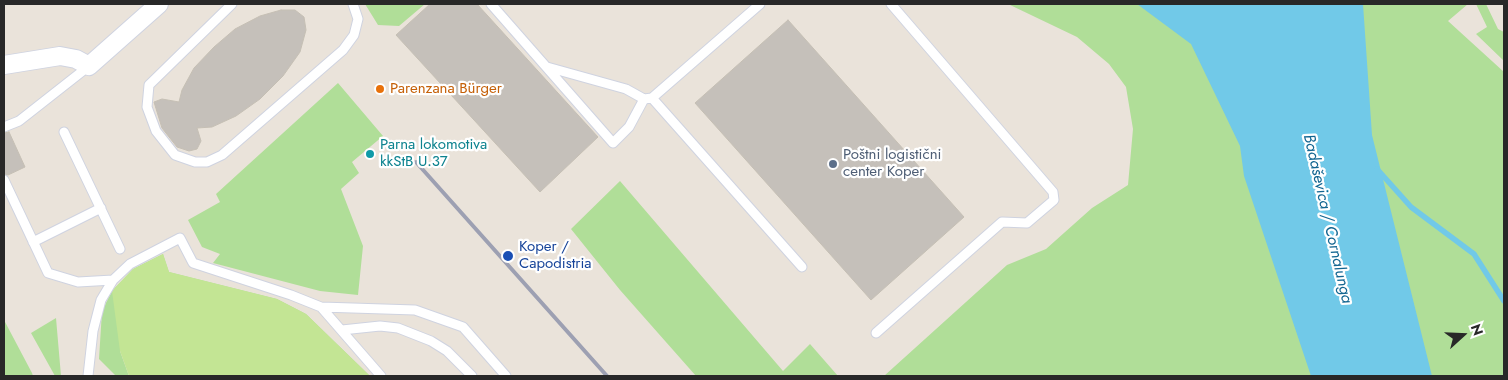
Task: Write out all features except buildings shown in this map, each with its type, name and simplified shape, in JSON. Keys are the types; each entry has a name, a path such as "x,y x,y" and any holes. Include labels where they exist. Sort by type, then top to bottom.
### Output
{"street":[{"path":"4,65 60,56 76,59 89,66 159,4"}],"lane":[{"path":"232,4 149,85 147,107 156,131 174,155 196,162 207,162 222,155 343,50 354,35 358,19 353,4"},
{"path":"491,4 613,143 629,127 648,98 760,4"},
{"path":"876,333 1002,222 1027,223 1054,200 1053,192 891,4"},
{"path":"4,127 19,121 89,66"},
{"path":"547,67 626,89 648,98 802,267"},
{"path":"64,132 120,250"},
{"path":"4,180 48,273 78,282 113,280"},
{"path":"33,242 101,208"},
{"path":"88,376 93,331 101,300 113,280 130,264 180,238 193,263 291,295 320,307 415,310 463,328 506,376"},
{"path":"320,307 381,376"},
{"path":"342,330 380,326 398,328 431,341 447,351 472,376"}],"green space":[{"path":"365,4 425,4 399,26 378,25"},
{"path":"1008,4 1468,4 1448,21 1504,72 1504,376 884,376 1007,265 1046,249 1092,208 1128,185 1133,129 1126,87 1109,64 1077,37"},
{"path":"1476,4 1486,4 1498,29 1504,32 1504,61 1476,34 1487,27"},
{"path":"338,83 383,136 352,162 359,173 341,189 363,246 358,295 320,291 213,263 220,254 202,247 188,220 220,202 216,194"},
{"path":"620,181 783,371 810,344 838,376 696,376 620,290 571,229"},
{"path":"163,254 169,272 277,299 306,314 370,376 120,351 129,376 116,376 99,359 102,311 112,291 133,269"},
{"path":"163,254 169,272 277,299 306,314 370,376 129,376 120,351 112,291 133,269"},
{"path":"56,318 61,376 55,376 31,333"},
{"path":"4,320 32,373 33,376 4,376"}],"water":[{"name":"Badaševica / Cornalunga","path":"1137,4 1363,4 1372,135 1432,376 1311,376 1244,176 1240,146 1191,44"}],"waterway":[{"path":"1377,169 1411,207 1474,254 1504,301"}],"railway":[{"path":"416,162 607,376"}],"place":[{"name":"Parenzana Bürger","path":"380,89"},
{"name":"Parna lokomotiva kkStB U.37","path":"370,154"},
{"name":"Poštni logistični center Koper","path":"833,164"},
{"name":"Koper / Capodistria","path":"508,256"}]}
